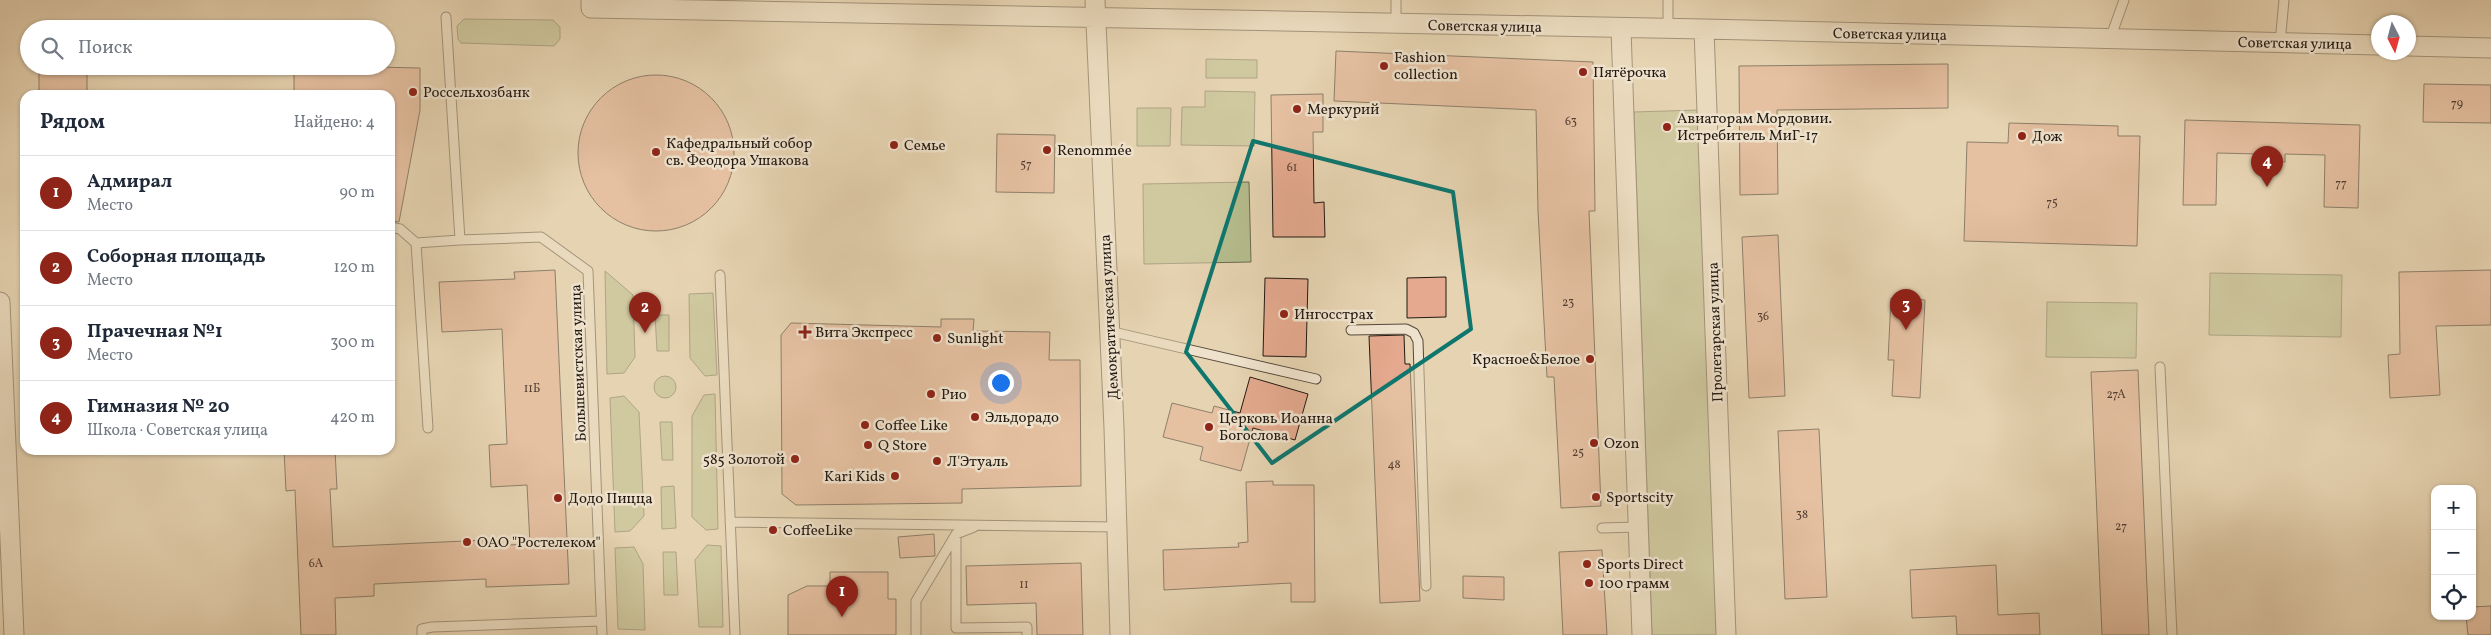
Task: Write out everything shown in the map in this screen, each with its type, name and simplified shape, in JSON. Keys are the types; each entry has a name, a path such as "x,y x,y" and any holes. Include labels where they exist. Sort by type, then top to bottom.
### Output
{"street":[{"name":"Советская улица","path":"591,4 1095,9 1396,24 1704,29 2371,45"},
{"name":"Демократическая улица","path":"1095,9 1120,635"},
{"path":"1621,29 1642,635"},
{"name":"Пролетарская улица","path":"1704,29 1726,635"},
{"path":"2416,46 2491,48"},
{"path":"0,302 4,491 14,635"}],"lane":[{"path":"1396,0 1396,24"},
{"path":"1668,0 1668,29"},
{"path":"2110,39 2124,0"},
{"path":"2280,43 2284,0"},
{"path":"395,228 400,229 416,243 460,240 446,17"},
{"name":"Большевистская улица","path":"460,240 541,237 588,271 602,635"},
{"path":"416,243 428,428"},
{"path":"720,275 734,635"},
{"path":"1351,330 1406,328 1414,333 1418,341 1426,586"},
{"path":"1109,331 1316,379"},
{"path":"2160,367 2172,635"},
{"path":"730,522 1117,527"},
{"path":"916,635 916,601 956,534 978,525"},
{"path":"1602,528 1638,527"},
{"path":"956,534 956,628 1027,627 1027,635"},
{"path":"422,635 422,629 432,627 601,621"},
{"path":"510,624 510,635"}],"highlighted area":[{"path":"1253,141 1453,192 1471,329 1272,463 1186,352"}],"green space":[{"path":"464,19 553,20 560,27 560,39 554,46 461,43 458,39 457,26"},
{"path":"1206,59 1257,60 1257,78 1206,78"},
{"path":"1205,91 1255,92 1254,146 1181,145 1182,107 1205,107"},
{"path":"1137,108 1171,108 1170,146 1137,146"},
{"path":"1699,110 1717,635 1652,635 1634,112"},
{"path":"1249,182 1251,262 1144,264 1143,184"},
{"path":"605,271 633,295 635,357 624,373 607,374"},
{"path":"2210,273 2342,275 2341,337 2209,335"},
{"path":"713,293 717,375 705,376 690,358 689,294"},
{"path":"2047,302 2137,303 2136,358 2046,357"},
{"path":"655,315 669,315 669,351 657,351"},
{"path":"665,376 673,379 676,387 673,395 665,398 657,395 654,387 657,379"},
{"path":"715,394 718,529 706,530 692,517 692,416 704,395"},
{"path":"624,396 639,412 644,516 630,531 615,532 610,398"},
{"path":"660,422 672,422 673,460 662,460"},
{"path":"674,486 676,528 662,529 661,487"},
{"path":"707,545 721,546 723,627 699,627 695,560"},
{"path":"634,547 643,564 645,630 618,629 615,548"},
{"path":"663,552 676,552 678,595 664,595"}],"building":[{"path":"1336,51 1593,62 1595,211 1589,211 1601,506 1561,508 1554,377 1547,377 1538,211 1536,110 1334,101"},
{"path":"1948,64 1948,108 1777,110 1778,194 1740,195 1739,66"},
{"path":"395,67 420,68 420,110 399,222 395,222 395,90 294,90 294,75 395,75"},
{"path":"39,75 87,75 87,90 39,90"},
{"name":"Кафедральный собор св. Феодора Ушакова","path":"656,75 686,81 711,98 728,123 734,153 728,183 711,208 686,225 656,231 626,225 601,208 584,183 578,153 584,123 601,98 626,81"},
{"path":"2424,84 2491,85 2491,123 2423,122"},
{"path":"1323,94 1323,132 1313,132 1314,203 1324,202 1325,237 1273,237 1271,95"},
{"path":"2185,120 2360,125 2358,208 2324,207 2325,155 2285,154 2285,162 2259,161 2259,154 2217,153 2216,205 2183,205"},
{"path":"2009,123 2118,126 2118,136 2140,136 2137,246 1964,241 1967,142 2008,143"},
{"path":"997,134 1055,135 1054,193 996,192"},
{"path":"1778,235 1785,396 1749,398 1742,237"},
{"path":"555,270 569,584 486,587 486,579 374,584 374,596 335,598 336,635 301,635 295,490 286,491 284,455 335,455 337,489 330,489 333,547 487,540 487,546 530,544 527,485 491,487 489,445 507,444 502,329 442,332 439,282 515,279 514,272"},
{"path":"2491,270 2491,325 2436,326 2440,395 2390,398 2388,355 2400,354 2399,272"},
{"path":"1446,277 1446,317 1407,318 1407,278"},
{"path":"1265,278 1308,279 1306,357 1263,356"},
{"path":"1891,298 1925,300 1920,398 1892,396 1894,360 1888,360"},
{"name":"Рио","path":"941,319 974,319 973,331 1050,332 1049,360 1080,360 1081,486 962,489 962,503 796,505 782,494 781,335 791,323 941,327"},
{"path":"1404,335 1405,364 1410,364 1420,601 1380,603 1369,336"},
{"path":"2138,370 2149,635 2102,635 2091,372"},
{"path":"1250,377 1308,394 1295,440 1253,428 1241,471 1200,460 1203,447 1163,437 1172,403 1212,413 1214,406 1240,413"},
{"path":"1819,429 1827,597 1785,599 1778,431"},
{"path":"1273,481 1273,485 1314,485 1315,602 1291,602 1291,583 1164,590 1163,550 1239,547 1238,543 1248,542 1246,482"},
{"path":"934,534 935,556 900,558 898,537"},
{"path":"1602,550 1607,635 1563,635 1559,552"},
{"path":"1081,563 1083,635 1037,635 1036,603 967,605 966,566"},
{"path":"1996,565 1998,615 2039,613 2040,635 1957,635 1956,616 1912,618 1910,570"},
{"path":"830,572 888,572 888,599 896,599 896,635 788,635 788,595 807,586 830,586"},
{"path":"1463,576 1504,577 1504,600 1463,598"},
{"path":"2491,606 2491,635 2468,635 2466,620 2476,620 2476,607"}],"place":[{"name":"Fashion collection","path":"1384,66"},
{"name":"Пятёрочка","path":"1583,72"},
{"name":"Россельхозбанк","path":"413,92"},
{"name":"Меркурий","path":"1297,109"},
{"name":"Авиаторам Мордовии. Истребитель МиГ-17","path":"1667,127"},
{"name":"Дож","path":"2022,136"},
{"name":"Семье","path":"894,145"},
{"name":"Renommée","path":"1047,150"},
{"name":"Кафедральный собор св. Феодора Ушакова","path":"656,152"},
{"name":"Гимназия № 20","path":"2267,187"},
{"name":"Ингосстрах","path":"1284,314"},
{"name":"Прачечная №1","path":"1906,330"},
{"name":"Вита Экспресс","path":"805,332"},
{"name":"Соборная площадь","path":"645,333"},
{"name":"Sunlight","path":"937,338"},
{"name":"Красное&Белое","path":"1590,359"},
{"name":"Рио","path":"931,394"},
{"name":"Эльдорадо","path":"975,417"},
{"name":"Coffee Like","path":"865,425"},
{"name":"Церковь Иоанна Богослова","path":"1209,427"},
{"name":"Ozon","path":"1594,443"},
{"name":"Q Store","path":"868,445"},
{"name":"585 Золотой","path":"795,459"},
{"name":"Л'Этуаль","path":"937,461"},
{"name":"Kari Kids","path":"895,476"},
{"name":"Sportscity","path":"1596,497"},
{"name":"Додо Пицца","path":"558,498"},
{"name":"CoffeeLike","path":"773,530"},
{"name":"ОАО \"Ростелеком\"","path":"467,542"},
{"name":"Sports Direct","path":"1587,564"},
{"name":"100 грамм","path":"1589,583"},
{"name":"Адмирал","path":"842,617"}]}
